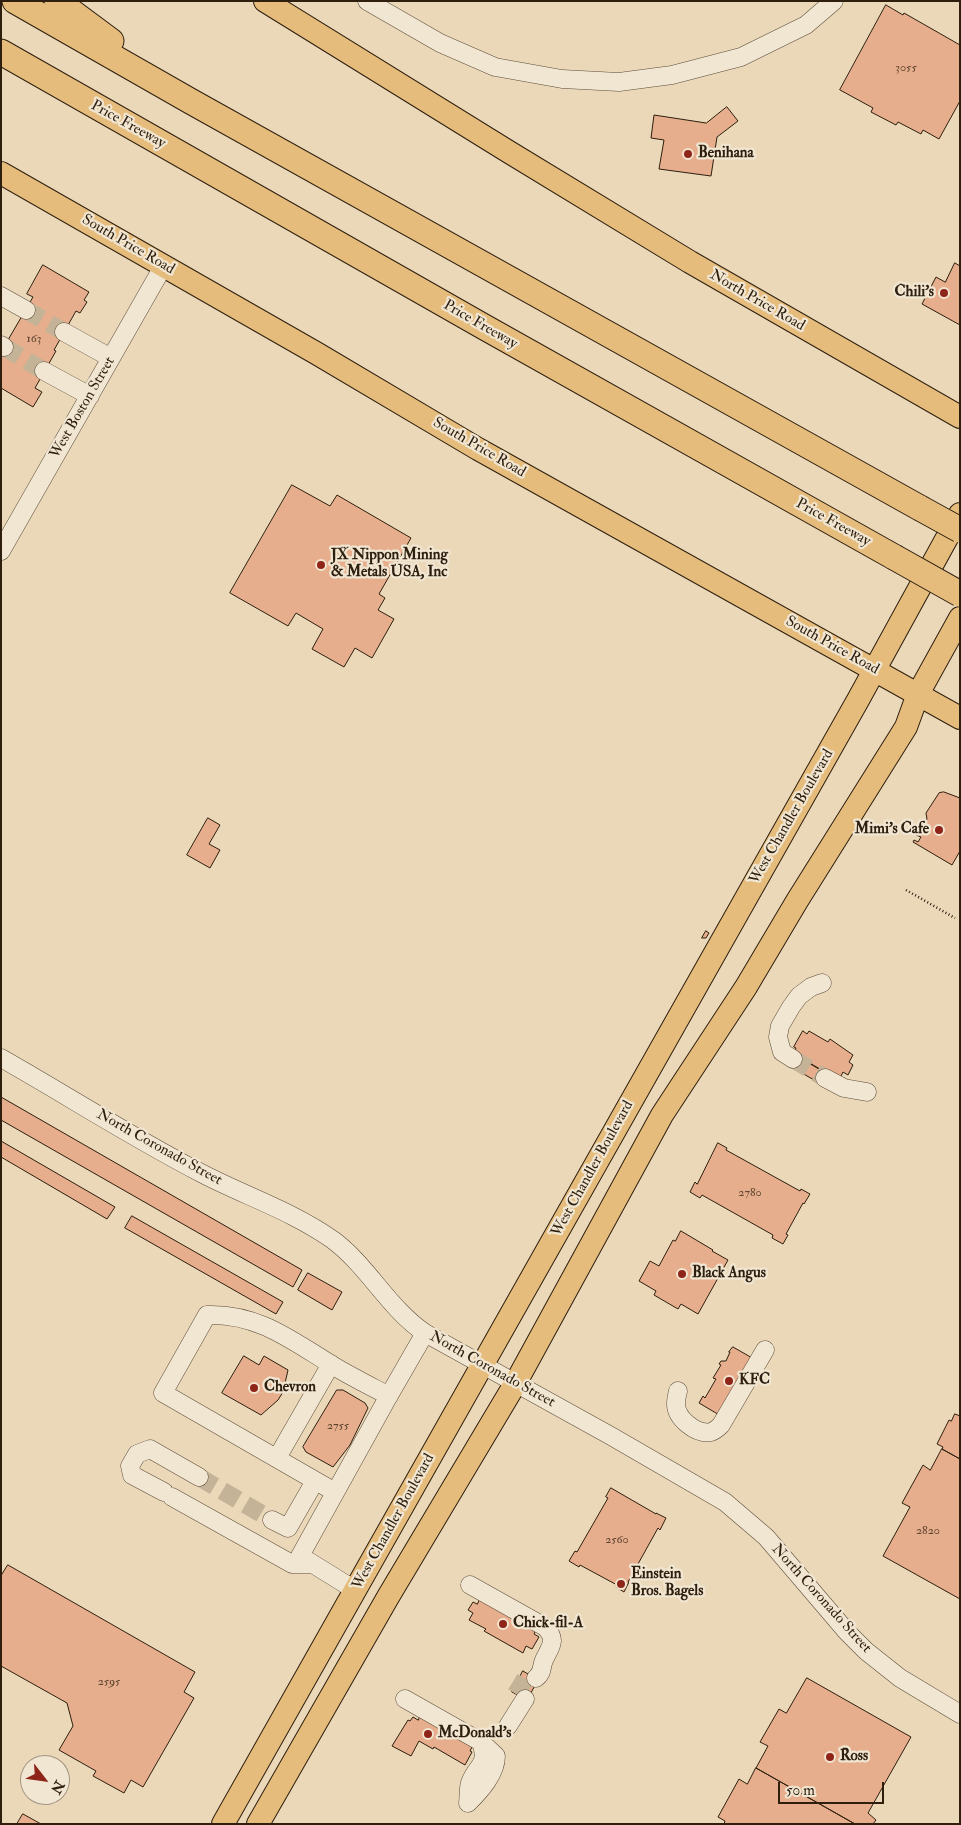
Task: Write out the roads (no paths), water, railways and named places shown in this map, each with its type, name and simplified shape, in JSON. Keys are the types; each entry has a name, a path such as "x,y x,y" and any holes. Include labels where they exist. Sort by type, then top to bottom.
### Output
{"highway":[{"path":"15,1 192,102 960,530"},
{"path":"57,1 192,102"},
{"name":"Price Freeway","path":"1,52 494,333 960,594"},
{"path":"1,59 92,105"}],"main road":[{"name":"North Price Road","path":"266,1 690,262 960,417"},
{"name":"South Price Road","path":"1,173 164,265 478,448 960,718"},
{"name":"West Chandler Boulevard","path":"223,1824 875,670 960,514"},
{"name":"West Chandler Boulevard","path":"258,1824 425,1533 515,1384 662,1115 746,987 797,901 906,727 918,694 960,618"},
{"path":"302,1748 296,1732 298,1723 329,1664 331,1633"}],"street":[{"path":"366,1 432,39 495,66 562,79 619,82 672,75 741,57 806,25 834,1"},
{"name":"West Boston Street","path":"1,551 164,265"},
{"path":"1,296 26,310"},
{"path":"64,332 111,358"},
{"path":"44,371 90,396"},
{"path":"792,1059 782,1052 778,1037 780,1026 799,996 811,987 822,983"},
{"name":"North Coronado Street","path":"1,1058 194,1169 306,1223 348,1252 411,1324 725,1502 766,1538 847,1632 866,1651 900,1678 960,1714"},
{"path":"825,1078 844,1088 867,1092"},
{"path":"335,1492 163,1393 207,1315 219,1314 256,1322 291,1338 331,1364 389,1396"},
{"path":"356,1590 300,1556 426,1333"},
{"path":"678,1391 676,1404 678,1413 687,1423 701,1432 712,1432 721,1425 765,1350"},
{"path":"276,1458 331,1364"},
{"path":"199,1477 150,1449 137,1454 130,1466 132,1475 292,1564 313,1564"},
{"path":"272,1520 288,1528 315,1481"},
{"path":"470,1585 545,1627 551,1633 551,1648 544,1662 542,1672 532,1676"},
{"path":"504,1724 520,1697"},
{"path":"405,1699 481,1742 485,1755 483,1762 470,1783 468,1803"}],"tunnel":[{"path":"26,310 64,332"},
{"path":"4,347 44,371"},
{"path":"793,1059 825,1078"},
{"path":"199,1477 272,1520"},
{"path":"516,1694 528,1674"}],"place":[{"name":"Benihana","path":"688,154"},
{"name":"Chili's","path":"944,293"},
{"name":"JX Nippon Mining & Metals USA, Inc","path":"321,565"},
{"name":"Mimi's Cafe","path":"939,830"},
{"name":"Black Angus","path":"682,1274"},
{"name":"KFC","path":"729,1381"},
{"name":"Chevron","path":"254,1388"},
{"name":"Einstein Bros. Bagels","path":"621,1584"},
{"name":"Chick-fil-A","path":"503,1624"},
{"name":"McDonald's","path":"428,1734"},
{"name":"Ross","path":"830,1757"}]}
